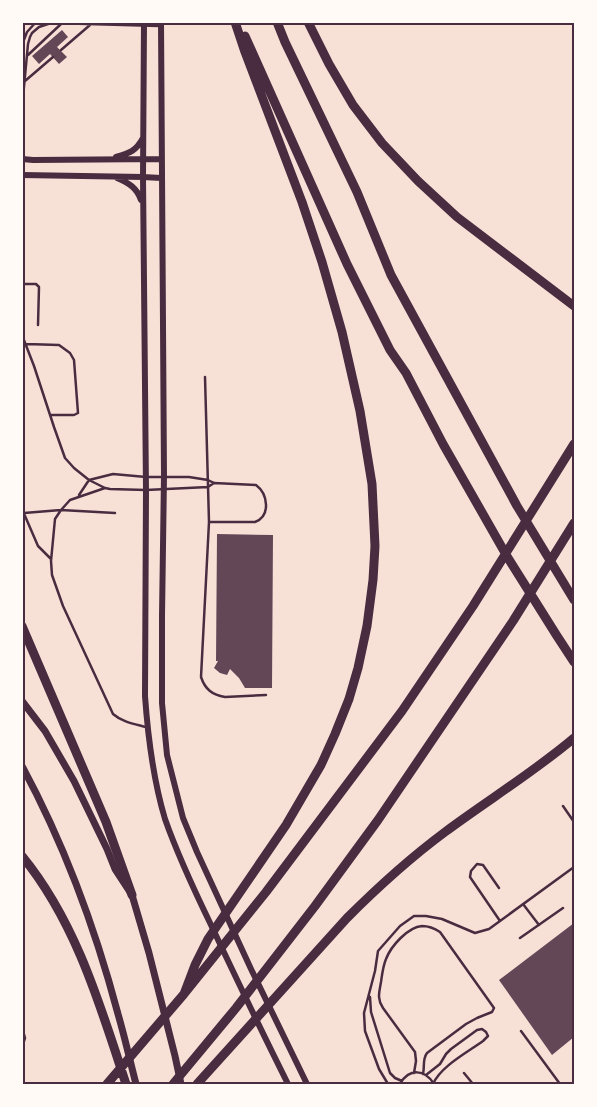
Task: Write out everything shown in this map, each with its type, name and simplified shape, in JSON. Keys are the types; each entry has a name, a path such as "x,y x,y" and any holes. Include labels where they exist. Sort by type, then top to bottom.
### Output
{"highway":[{"path":"237,22 347,264 390,350 406,373 476,502 574,662"},
{"path":"184,994 195,965 208,939 286,825 321,765 335,734 349,699 367,626 375,546 372,484 360,412 342,332 302,202 245,52 237,22"},
{"path":"277,22 357,192 391,275 492,463 574,600"},
{"path":"308,22 329,64 353,105 382,143 418,181 457,217 574,306"},
{"path":"107,1084 184,994 266,892 402,711 473,606 574,444"},
{"path":"173,1084 236,1008 315,906 378,820 513,621 574,523"},
{"path":"22,626 106,822 132,895"},
{"path":"197,1084 321,946 371,894 445,832 574,738"},
{"path":"22,856 46,889 84,962 126,1084"}],"main road":[{"path":"144,24 145,696 147,727 158,791 165,818 179,854 286,1082"},
{"path":"161,24 164,476 162,703 167,755 183,818 197,852 307,1084"},
{"path":"105,160 133,151 144,136"},
{"path":"22,159 161,159"},
{"path":"22,175 162,178"},
{"path":"112,176 134,187 144,206"},
{"path":"22,701 44,731 74,781 107,849 114,869 132,895 149,953 182,1084"},
{"path":"22,766 66,859 83,903 118,1013 136,1084"}],"lane":[{"path":"22,45 27,32 36,22"},
{"path":"22,108 30,37 39,27 46,24 161,24"},
{"path":"27,56 62,24"},
{"path":"61,50 92,24"},
{"path":"24,81 53,57"},
{"path":"22,284 36,284 39,287 38,325"},
{"path":"23,337 66,458 74,468 89,480 105,488"},
{"path":"26,344 59,345 70,353 74,360 78,412 74,415 50,414"},
{"path":"205,377 209,522 200,677 206,689 219,696 266,695"},
{"path":"78,497 89,480 113,474 146,477 189,477 208,480 214,483 256,485 265,496 265,512 255,522 209,522"},
{"path":"147,727 124,721 113,714 63,606 52,575 51,559 55,519 70,500 105,488 146,490 208,487 214,483"},
{"path":"22,509 38,546 51,559"},
{"path":"24,513 61,510 115,513"},
{"path":"563,806 574,822"},
{"path":"499,888 483,865 477,864 471,870 470,877 500,921"},
{"path":"388,1084 365,1031 364,1013 370,994 378,951 400,926 414,916 442,919 475,933 489,929 574,867"},
{"path":"523,904 539,925"},
{"path":"520,938 563,908"},
{"path":"414,1073 416,1061 414,1052 379,1002 379,994 386,959 392,946 411,930 421,926 432,927 440,932 494,1008 492,1012 466,1024 427,1053 424,1056 424,1074"},
{"path":"370,994 370,1012 390,1073 401,1083 408,1075 414,1073 424,1074 430,1078 433,1084"},
{"path":"22,1027 26,1038 22,1047"},
{"path":"424,1074 440,1064 446,1054 477,1030 482,1029 486,1032 488,1036 483,1041 444,1069 436,1077 433,1084"},
{"path":"521,1031 560,1084"},
{"path":"464,1073 473,1084"}],"building":[{"path":"62,30 68,37 57,47 67,57 59,64 50,54 39,64 32,56"},
{"path":"217,534 273,535 272,688 245,688 230,669 227,675 220,673 214,668 218,661 216,661"},
{"path":"574,923 574,1037 552,1055 499,980"}]}
